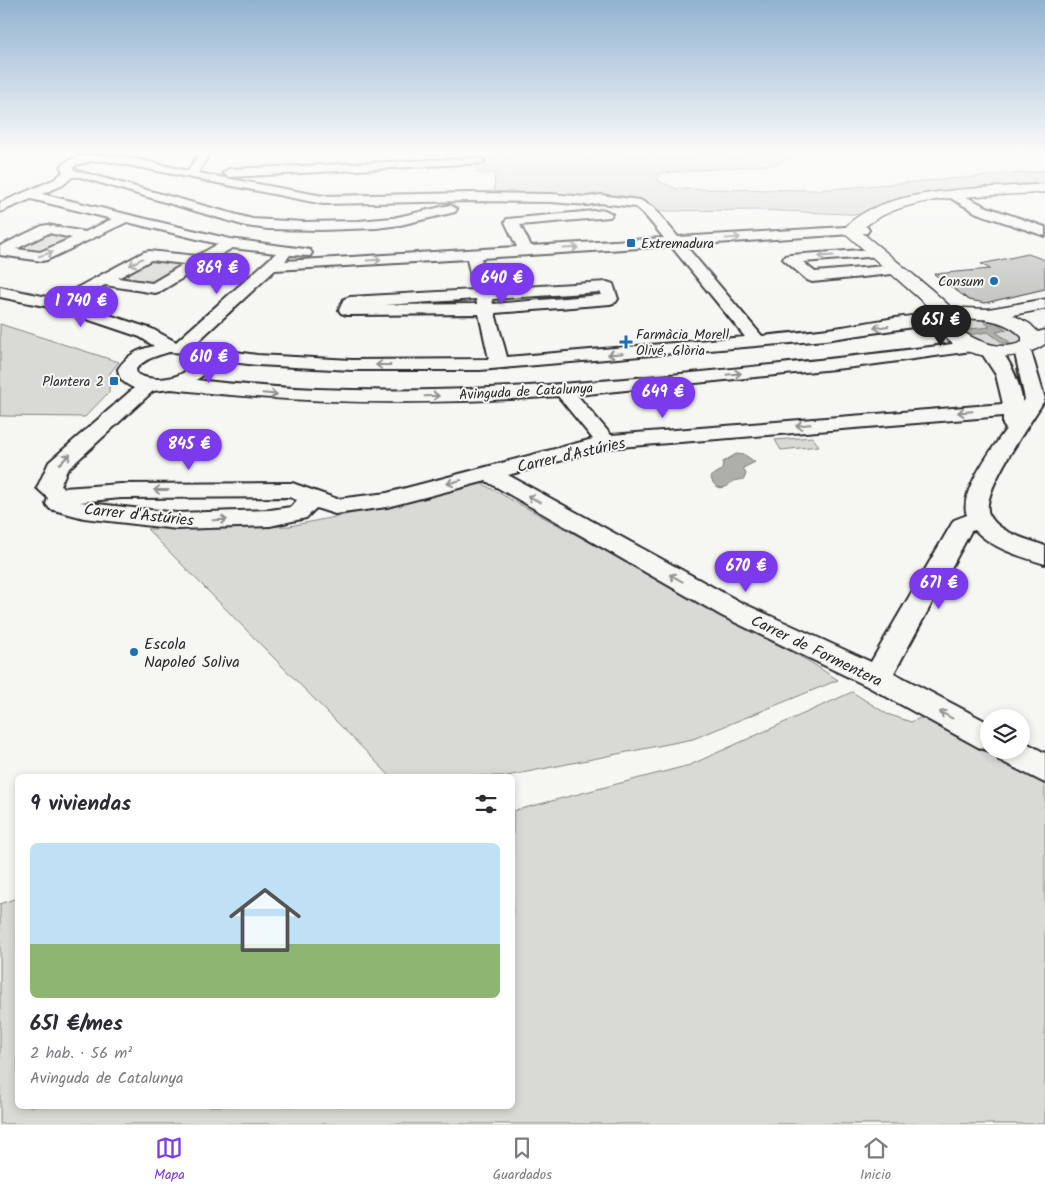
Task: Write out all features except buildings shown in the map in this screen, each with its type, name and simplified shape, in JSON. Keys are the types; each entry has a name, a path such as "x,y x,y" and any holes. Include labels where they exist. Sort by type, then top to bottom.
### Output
{"street":[{"path":"73,205 230,243 287,251 326,253 353,261"},
{"path":"190,205 251,223 276,226 355,225 396,221 438,210 522,205"},
{"path":"632,205 644,208 757,341"},
{"path":"273,266 674,242 857,228 870,215 895,205"},
{"path":"974,205 1045,232"},
{"path":"526,251 512,222 644,208"},
{"path":"0,251 42,257 125,218"},
{"path":"341,238 355,225"},
{"path":"857,228 875,253 938,303 949,319 948,330 957,338 980,348 997,359 1008,378 1014,408 1012,438"},
{"path":"857,228 946,303 980,314 1010,320 1022,326 1030,334 1033,342 1040,403 1012,438 984,482 975,508 980,519 992,532 1045,555"},
{"path":"0,251 47,229 87,236"},
{"path":"104,280 155,288 230,243"},
{"path":"204,353 205,361 201,369 188,378 169,383 148,385 128,377 127,369 133,361 143,354 175,347 273,266 287,251"},
{"path":"875,253 790,259 812,277 897,270"},
{"path":"473,254 499,363"},
{"path":"58,304 149,255 199,261"},
{"path":"485,301 350,302 347,310 485,301 607,286 610,299 485,301"},
{"path":"0,292 58,304 146,333 175,347"},
{"path":"949,319 1045,304"},
{"name":"Avinguda de Catalunya","path":"175,347 191,348 204,353 257,360 352,365 499,363 825,335 920,321 949,319"},
{"path":"980,348 1013,351 1033,342"},
{"name":"Avinguda de Catalunya","path":"169,383 282,394 376,397 564,391 980,348"},
{"name":"Carrer d'Astúries","path":"148,385 57,467 48,488 60,496 121,491 292,490 335,508 387,500 606,442 1014,408"},
{"path":"564,391 606,442"},
{"name":"Carrer de Formentera","path":"488,473 731,608 877,678 980,733"},
{"name":"Carrer d'Astúries","path":"60,496 58,504 84,510 177,522 270,518 298,513 312,499"},
{"path":"877,678 962,526 980,519"},
{"path":"1027,759 1045,769"}],"shaded area":[{"path":"642,205 905,205 870,215 758,210 649,211"},
{"path":"50,229 87,236 43,257 1,251"},
{"path":"149,255 199,261 155,288 104,280"},
{"path":"964,318 996,319 1022,333 1022,342 1013,345 997,346 975,340 959,333 955,324"},
{"path":"992,320 1007,330 996,332 1011,343 1003,343 988,332 968,335 961,330 990,327 983,321"},
{"path":"0,324 119,362 110,373 109,392 85,417 0,416"},
{"path":"812,437 819,446 781,450 775,440"},
{"path":"736,454 745,455 755,462 743,468 746,474 744,479 733,481 727,487 717,487 712,481 711,476 722,470 723,462"},
{"path":"477,481 810,662 838,680 693,739 515,774 388,774 147,529 290,526 408,502"},
{"path":"852,692 887,714 911,722 927,715 980,745 980,759 1006,759 1045,781 1045,1124 0,1124 0,904 15,899 15,1109 515,1109 515,810 690,765"}],"place":[{"name":"Extremadura","path":"631,243"},
{"name":"Consum","path":"994,281"},
{"name":"Farmàcia Morell Olivé, Glòria","path":"626,342"},
{"name":"Plantera 2","path":"114,381"},
{"name":"Escola Napoleó Soliva","path":"134,652"}]}
